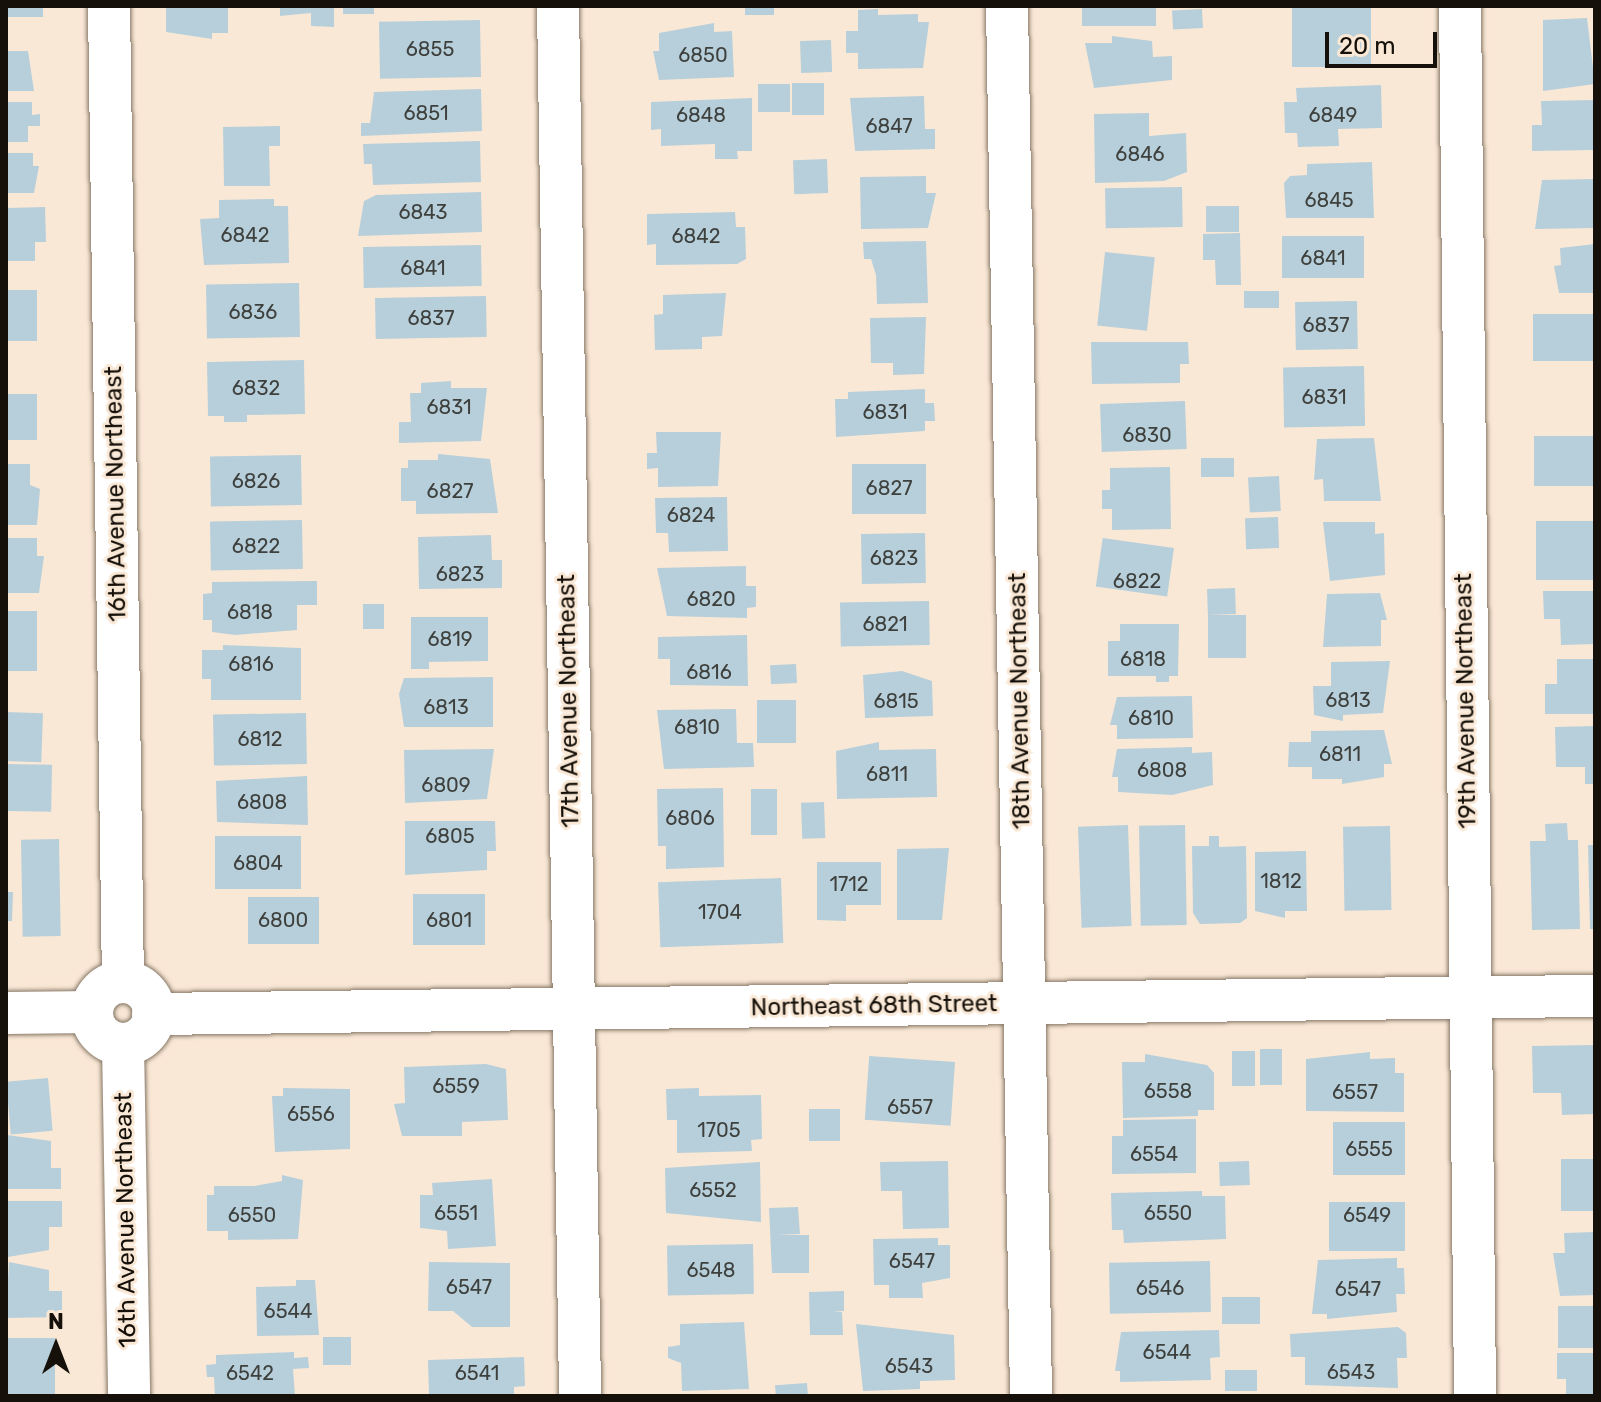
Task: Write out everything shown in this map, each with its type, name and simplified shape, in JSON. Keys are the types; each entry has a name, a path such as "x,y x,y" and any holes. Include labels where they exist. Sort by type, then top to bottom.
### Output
{"street":[{"name":"16th Avenue Northeast","path":"109,6 123,982"},
{"name":"17th Avenue Northeast","path":"558,6 580,1396"},
{"name":"18th Avenue Northeast","path":"1007,6 1031,1396"},
{"name":"19th Avenue Northeast","path":"1460,6 1475,1396"},
{"path":"123,982 142,990 153,1014 143,1037 123,1044 98,1033 92,1012 103,989 123,982"},
{"name":"Northeast 68th Street","path":"153,1014 1595,996"},
{"path":"6,1013 92,1012"},
{"name":"16th Avenue Northeast","path":"123,1044 129,1396"}],"building":[{"path":"6,6 43,6 43,17 6,17"},
{"path":"228,6 228,33 212,33 212,39 166,32 166,7"},
{"path":"280,6 334,6 334,27 311,26 311,13 280,16"},
{"path":"343,6 374,6 374,14 343,14"},
{"path":"745,6 774,6 774,15 745,15"},
{"path":"1082,6 1156,6 1156,26 1082,26"},
{"path":"1292,7 1371,7 1371,67 1292,67"},
{"path":"878,9 878,15 918,14 918,22 929,22 923,68 858,69 858,53 846,53 846,31 858,31 858,10"},
{"path":"1202,9 1203,28 1173,30 1172,11"},
{"path":"1587,18 1595,84 1543,91 1543,20"},
{"path":"480,20 481,77 380,79 379,22"},
{"path":"714,23 714,32 732,31 734,77 659,80 653,51 659,51 659,33"},
{"path":"1112,36 1152,41 1153,57 1172,56 1172,80 1094,88 1085,43 1112,43"},
{"path":"831,40 832,72 801,73 800,41"},
{"path":"6,51 28,51 34,91 6,91"},
{"path":"792,83 824,83 824,115 792,115"},
{"path":"758,84 790,84 790,112 758,112"},
{"path":"1381,85 1382,128 1338,129 1339,146 1298,147 1297,133 1285,133 1284,102 1297,102 1296,88"},
{"path":"481,89 482,131 361,136 361,123 370,123 374,92"},
{"path":"924,96 925,129 935,129 935,149 855,151 850,98"},
{"path":"752,98 752,151 737,151 738,159 715,159 715,144 661,146 661,129 651,130 651,102"},
{"path":"1595,100 1595,150 1532,151 1532,125 1542,125 1541,101"},
{"path":"6,102 32,102 32,115 40,114 40,126 28,126 28,142 6,142"},
{"path":"1149,113 1149,136 1186,133 1187,172 1164,181 1095,183 1094,114"},
{"path":"280,126 280,146 269,146 270,186 224,186 223,127"},
{"path":"480,141 481,182 373,185 372,164 364,164 363,144"},
{"path":"6,153 33,153 33,166 39,166 34,193 6,193"},
{"path":"827,159 828,193 794,194 793,160"},
{"path":"1372,162 1374,218 1286,218 1284,183 1290,176 1307,175 1307,164"},
{"path":"926,176 926,193 936,193 928,228 861,229 860,177"},
{"path":"1595,179 1595,228 1535,229 1542,180"},
{"path":"1182,187 1183,227 1106,228 1105,188"},
{"path":"481,192 482,232 358,236 364,201 376,195"},
{"path":"274,199 274,206 288,206 289,263 204,265 200,219 219,218 219,200"},
{"path":"1206,206 1239,206 1239,232 1206,232"},
{"path":"45,207 46,242 35,242 35,261 6,261 6,208"},
{"path":"735,212 736,227 745,227 746,259 737,264 656,265 656,244 647,245 647,214"},
{"path":"1240,233 1241,285 1216,285 1215,260 1203,260 1203,234"},
{"path":"1282,236 1364,236 1364,278 1282,278"},
{"path":"926,241 928,303 877,304 876,275 871,259 864,259 863,242"},
{"path":"1595,244 1595,293 1559,293 1554,266 1561,265 1560,248"},
{"path":"481,245 482,286 364,288 363,247"},
{"path":"1105,252 1155,257 1147,331 1097,326"},
{"path":"299,283 300,337 207,339 206,285"},
{"path":"6,290 37,290 37,341 6,341"},
{"path":"1244,291 1279,291 1279,308 1244,308"},
{"path":"726,293 722,336 702,337 702,349 655,350 654,315 663,314 663,295"},
{"path":"486,296 487,337 376,339 375,298"},
{"path":"1357,301 1358,349 1296,350 1295,302"},
{"path":"1533,314 1595,314 1595,361 1533,361"},
{"path":"926,317 924,374 893,375 893,363 871,363 870,318"},
{"path":"1091,342 1188,342 1189,364 1180,364 1180,383 1092,384"},
{"path":"304,360 305,414 247,415 247,422 224,422 224,416 208,416 207,362"},
{"path":"1364,366 1365,426 1284,427 1283,367"},
{"path":"451,381 451,388 487,388 481,441 399,443 399,422 411,422 410,393 421,393 421,383"},
{"path":"925,389 925,403 934,403 935,421 925,421 925,431 836,437 835,399 848,399 848,392"},
{"path":"6,394 37,394 37,440 6,440"},
{"path":"1185,401 1187,449 1102,452 1100,404"},
{"path":"656,432 721,432 718,486 658,487 658,468 647,469 647,453 657,453"},
{"path":"1534,436 1595,436 1595,486 1534,486"},
{"path":"1374,438 1381,501 1324,501 1323,479 1314,480 1317,439"},
{"path":"438,454 490,459 498,513 416,514 416,501 401,501 401,468 408,468 408,460 438,460"},
{"path":"301,455 302,505 211,507 210,457"},
{"path":"1201,458 1234,458 1234,477 1201,477"},
{"path":"6,464 30,464 30,485 40,489 37,525 6,525"},
{"path":"852,464 926,464 926,514 852,514"},
{"path":"1170,467 1171,529 1112,530 1112,509 1102,509 1102,490 1110,490 1110,468"},
{"path":"1279,476 1281,511 1250,513 1248,478"},
{"path":"727,497 728,551 669,552 668,533 656,533 655,498"},
{"path":"1278,517 1279,548 1246,549 1245,518"},
{"path":"302,520 303,569 211,571 210,522"},
{"path":"1536,521 1595,521 1595,580 1536,580"},
{"path":"1323,522 1375,522 1375,534 1384,533 1385,575 1330,581"},
{"path":"925,533 926,583 862,584 861,534"},
{"path":"491,535 492,560 502,560 502,588 419,589 418,537"},
{"path":"6,538 37,538 37,556 44,556 39,593 6,593"},
{"path":"1103,538 1174,548 1167,597 1096,587"},
{"path":"746,566 746,586 756,586 756,607 747,608 747,618 667,616 657,568"},
{"path":"317,581 317,605 297,605 297,630 235,635 212,632 212,620 203,620 203,594 212,593 212,582"},
{"path":"1235,588 1236,614 1208,615 1207,589"},
{"path":"1543,591 1595,591 1595,644 1561,645 1560,619 1544,619"},
{"path":"1380,593 1387,620 1381,620 1381,646 1323,647 1327,594"},
{"path":"929,601 930,645 841,647 840,603"},
{"path":"363,604 384,604 384,629 363,629"},
{"path":"6,611 37,611 37,671 6,671"},
{"path":"1208,615 1246,615 1246,658 1208,658"},
{"path":"411,617 488,617 488,661 429,662 429,669 411,669"},
{"path":"1120,624 1179,624 1178,676 1169,676 1169,682 1156,682 1156,676 1108,676 1108,641 1120,641"},
{"path":"747,635 748,686 670,685 670,659 658,659 658,637"},
{"path":"223,645 301,648 301,700 211,700 211,679 202,679 202,650 223,650"},
{"path":"1557,659 1595,659 1595,714 1545,714 1545,684 1557,684"},
{"path":"1390,661 1383,713 1343,715 1343,721 1314,715 1313,686 1331,686 1331,662"},
{"path":"796,664 797,683 771,684 770,665"},
{"path":"902,671 932,681 933,716 865,718 863,675"},
{"path":"493,677 493,727 404,727 399,694 404,678"},
{"path":"1192,696 1193,738 1117,739 1117,725 1110,725 1117,697"},
{"path":"757,700 796,700 796,743 757,743"},
{"path":"736,709 737,743 753,743 754,767 664,769 657,710"},
{"path":"6,712 43,713 41,762 6,761"},
{"path":"306,713 307,764 214,766 213,715"},
{"path":"1595,726 1595,784 1585,784 1585,767 1556,767 1555,727"},
{"path":"1384,730 1392,764 1384,764 1384,777 1342,784 1342,779 1312,779 1312,767 1288,767 1289,742 1311,742 1311,731"},
{"path":"879,742 879,750 936,749 937,797 837,799 836,751"},
{"path":"1192,747 1192,753 1212,752 1213,785 1172,795 1118,792 1118,777 1112,777 1117,749"},
{"path":"494,749 487,799 405,803 404,750"},
{"path":"6,764 52,765 51,812 6,811"},
{"path":"307,776 308,825 217,822 216,781"},
{"path":"723,788 724,867 666,869 666,846 658,846 657,789"},
{"path":"751,789 777,789 777,835 751,835"},
{"path":"824,802 825,838 802,839 801,803"},
{"path":"405,821 495,821 496,851 487,851 487,870 405,875"},
{"path":"1567,823 1568,840 1578,840 1580,929 1532,930 1530,841 1546,841 1545,824"},
{"path":"1128,825 1132,926 1082,928 1078,827"},
{"path":"1185,825 1187,925 1141,926 1139,826"},
{"path":"1390,826 1391,910 1344,911 1343,827"},
{"path":"215,836 301,836 301,889 215,889"},
{"path":"1209,836 1219,836 1219,847 1246,846 1247,918 1240,923 1200,924 1193,913 1192,846 1209,846"},
{"path":"59,839 61,936 23,937 21,840"},
{"path":"1588,845 1595,845 1595,929 1590,929"},
{"path":"949,848 942,920 897,920 897,849"},
{"path":"1306,851 1307,911 1285,911 1285,918 1255,911 1255,852"},
{"path":"817,862 881,862 881,905 846,905 846,921 817,920"},
{"path":"781,878 783,943 660,947 658,882"},
{"path":"6,892 13,892 12,921 6,921"},
{"path":"413,894 485,894 485,945 413,945"},
{"path":"248,897 319,897 319,944 248,944"},
{"path":"1595,1045 1595,1114 1562,1115 1561,1093 1533,1093 1532,1046"},
{"path":"1260,1049 1282,1049 1282,1085 1260,1085"},
{"path":"1232,1051 1255,1051 1255,1086 1232,1086"},
{"path":"1370,1052 1370,1059 1395,1058 1395,1073 1404,1073 1404,1112 1306,1111 1306,1059"},
{"path":"1145,1054 1207,1065 1214,1073 1214,1110 1198,1110 1198,1116 1123,1118 1122,1062 1145,1062"},
{"path":"869,1056 955,1062 951,1126 865,1120"},
{"path":"486,1064 506,1069 508,1120 462,1122 462,1136 402,1136 394,1104 405,1103 404,1067"},
{"path":"48,1078 53,1131 11,1134 6,1082"},
{"path":"283,1088 350,1089 350,1149 275,1152 272,1096 283,1096"},
{"path":"699,1088 699,1096 761,1095 762,1139 751,1140 752,1151 677,1153 677,1120 667,1120 666,1089"},
{"path":"809,1109 840,1109 840,1141 809,1141"},
{"path":"1196,1119 1196,1173 1112,1174 1112,1136 1123,1136 1123,1120"},
{"path":"1333,1122 1405,1122 1405,1175 1333,1175"},
{"path":"7,1135 51,1141 51,1168 61,1168 61,1189 6,1189"},
{"path":"1561,1159 1595,1159 1595,1211 1561,1211"},
{"path":"948,1161 949,1228 903,1229 902,1191 881,1191 880,1162"},
{"path":"1249,1161 1250,1185 1220,1186 1219,1162"},
{"path":"760,1162 761,1222 666,1213 665,1168"},
{"path":"282,1175 303,1180 298,1239 228,1240 228,1231 207,1231 207,1195 214,1195 214,1186 254,1186 282,1181"},
{"path":"492,1179 496,1246 448,1249 447,1231 420,1228 420,1195 433,1195 432,1183"},
{"path":"1202,1191 1202,1196 1225,1196 1226,1239 1124,1243 1123,1230 1112,1230 1111,1193"},
{"path":"6,1201 62,1201 62,1227 49,1227 49,1250 8,1257"},
{"path":"1329,1202 1405,1202 1405,1251 1329,1251"},
{"path":"798,1207 800,1234 776,1235 809,1235 809,1273 772,1273 769,1208"},
{"path":"1595,1232 1595,1295 1560,1296 1553,1253 1565,1253 1564,1233"},
{"path":"938,1238 938,1245 950,1245 950,1278 922,1283 923,1298 889,1298 889,1285 874,1285 873,1239"},
{"path":"753,1244 754,1294 668,1295 667,1246"},
{"path":"1397,1258 1397,1268 1404,1268 1405,1294 1396,1294 1397,1312 1327,1319 1327,1314 1312,1314 1318,1260"},
{"path":"1210,1261 1211,1312 1110,1314 1109,1263"},
{"path":"9,1262 49,1270 49,1291 62,1291 62,1317 6,1318"},
{"path":"429,1262 510,1263 510,1327 472,1327 453,1311 428,1311"},
{"path":"296,1280 315,1280 319,1335 257,1336 256,1287 296,1286"},
{"path":"844,1291 844,1311 833,1311 842,1312 843,1335 810,1335 809,1292"},
{"path":"1222,1297 1260,1297 1260,1324 1222,1324"},
{"path":"1558,1306 1595,1306 1595,1348 1558,1348"},
{"path":"744,1322 749,1389 682,1391 681,1363 668,1358 668,1347 680,1345 680,1324"},
{"path":"856,1324 954,1335 955,1380 920,1381 920,1389 863,1391"},
{"path":"1398,1327 1406,1333 1407,1358 1397,1358 1398,1388 1305,1385 1305,1357 1291,1357 1290,1334"},
{"path":"1219,1330 1220,1357 1210,1358 1211,1380 1120,1382 1120,1371 1115,1371 1121,1332"},
{"path":"323,1337 351,1337 351,1365 323,1365"},
{"path":"6,1338 55,1338 55,1394 6,1394"},
{"path":"294,1352 294,1358 308,1357 309,1368 293,1369 295,1396 215,1396 214,1377 207,1377 206,1365 216,1364 216,1355"},
{"path":"1557,1353 1595,1353 1595,1396 1566,1396 1566,1379 1557,1379"},
{"path":"524,1357 525,1386 514,1387 514,1396 429,1396 428,1360"},
{"path":"1225,1370 1257,1370 1257,1391 1225,1391"},
{"path":"807,1383 808,1396 776,1396 775,1385"}]}
